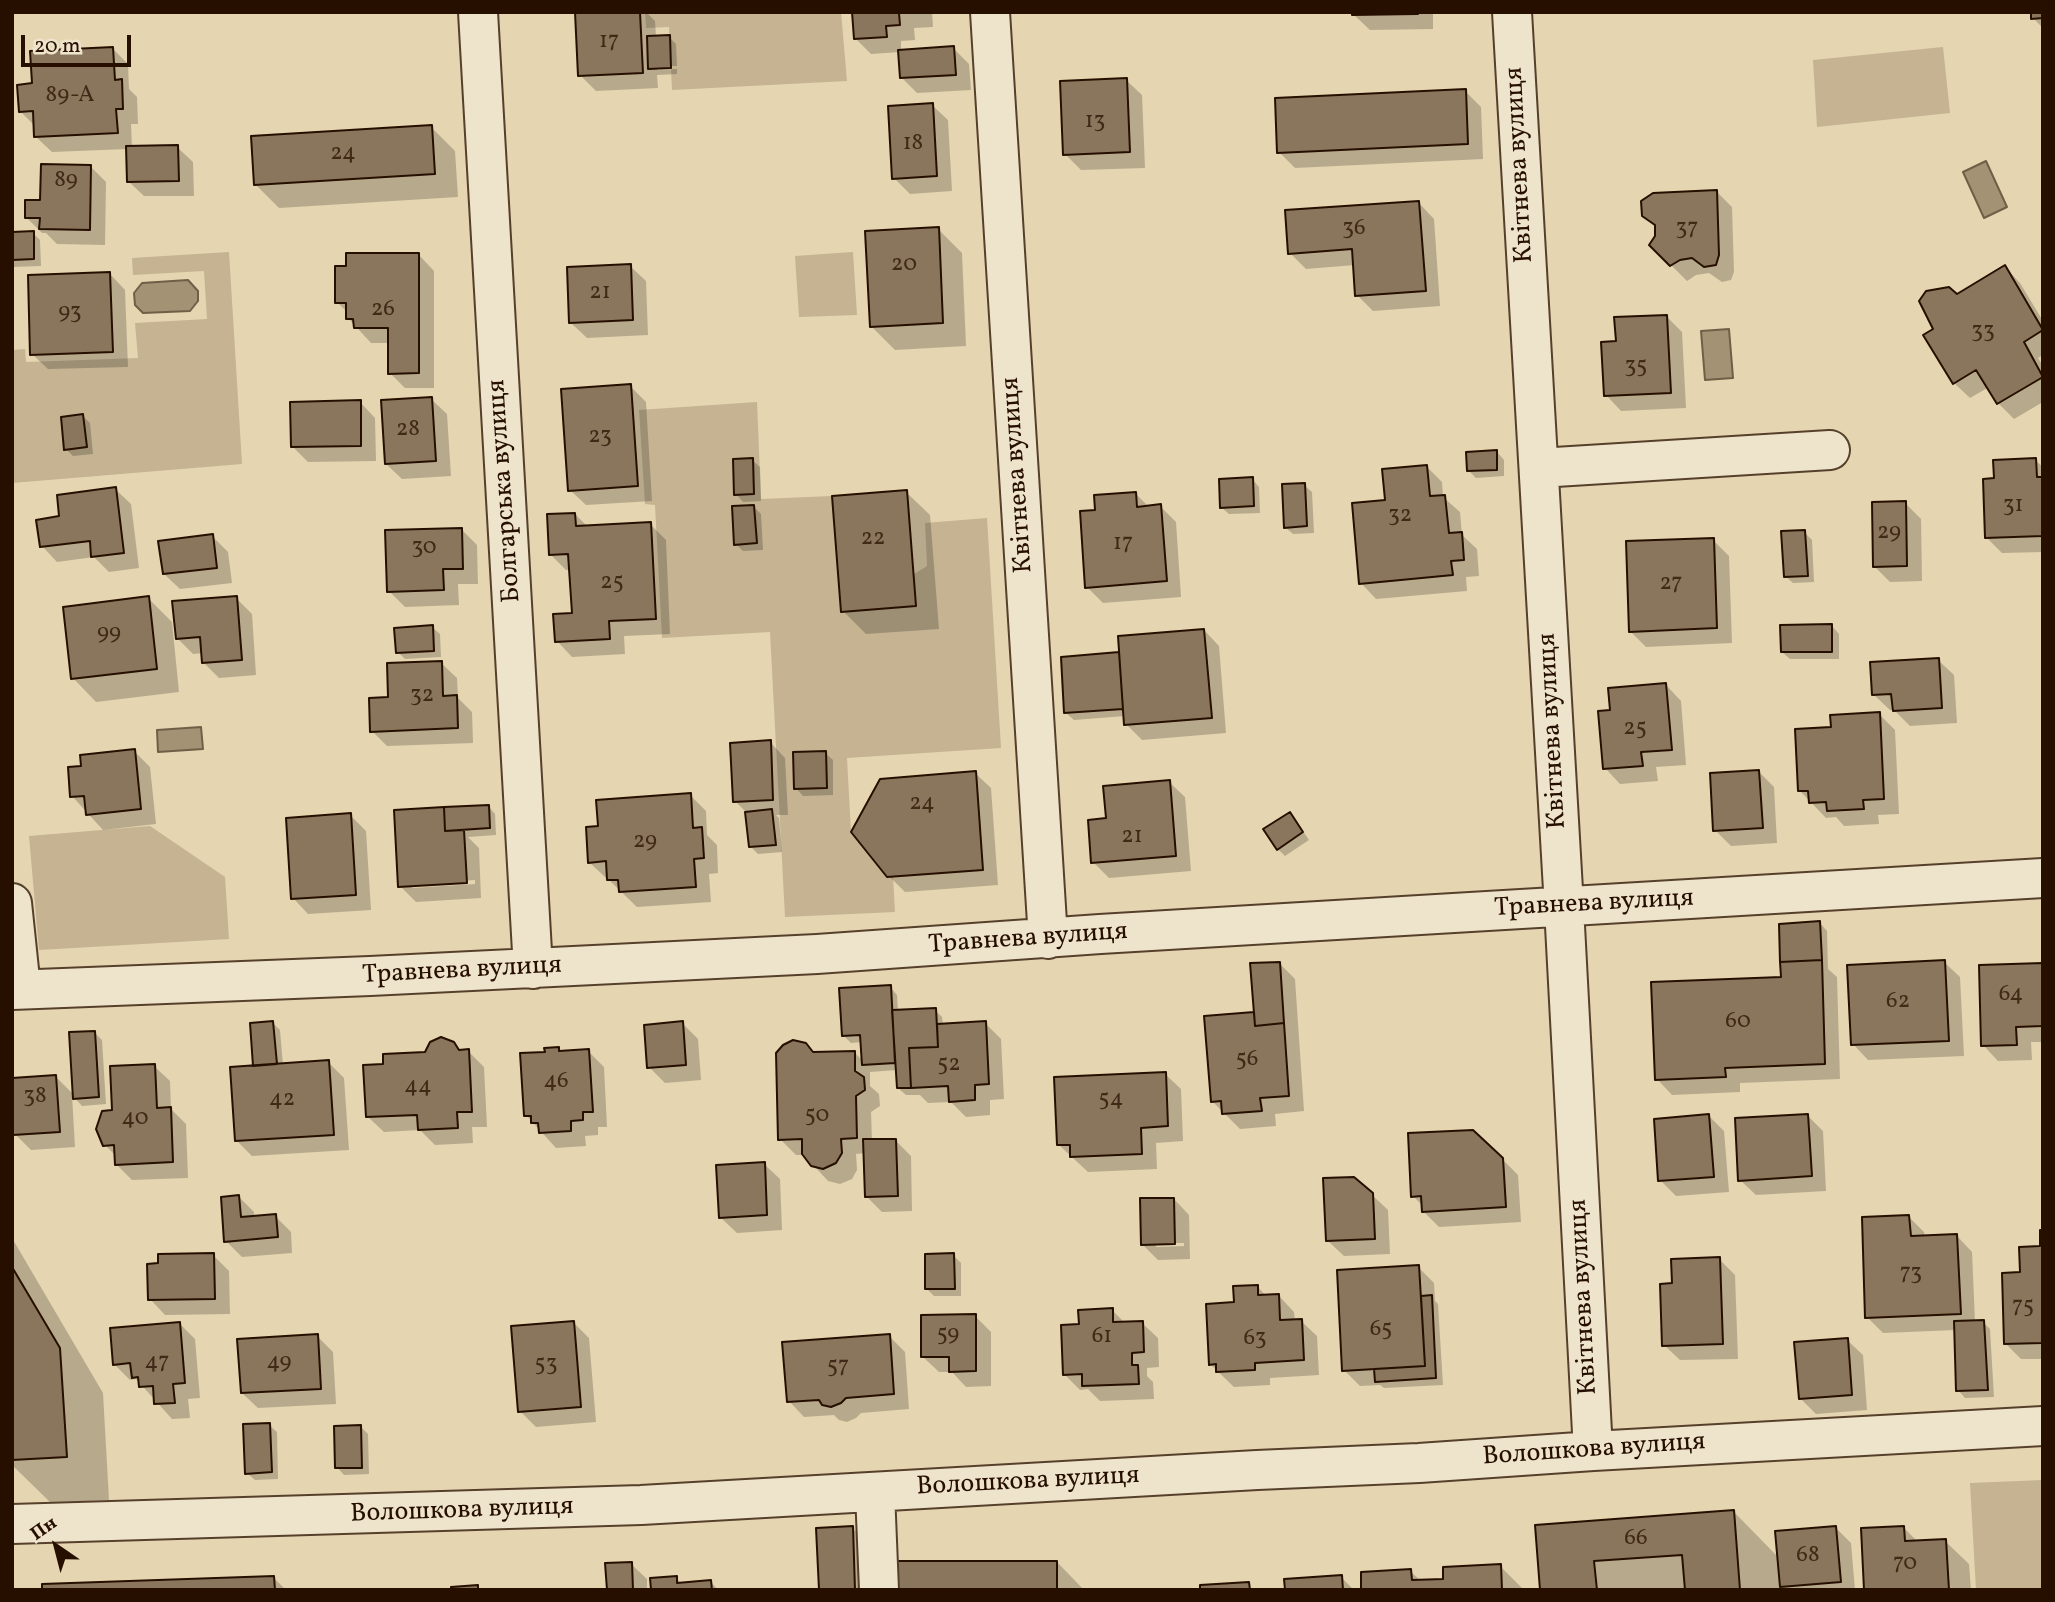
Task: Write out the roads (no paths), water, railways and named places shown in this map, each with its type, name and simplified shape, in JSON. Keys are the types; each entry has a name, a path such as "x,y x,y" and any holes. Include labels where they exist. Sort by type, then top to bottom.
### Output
{"street":[{"name":"Болгарська вулиця","path":"478,12 533,969"},
{"name":"Квітнева вулиця","path":"990,12 1048,939"},
{"name":"Квітнева вулиця","path":"1512,12 1593,1451"},
{"path":"1539,468 1829,450"},
{"name":"Травнева вулиця","path":"17,989 533,969 2043,878"},
{"path":"12,903 17,989"},
{"name":"Волошкова вулиця","path":"12,1524 618,1506 2043,1426"},
{"path":"875,1492 879,1590"}]}
